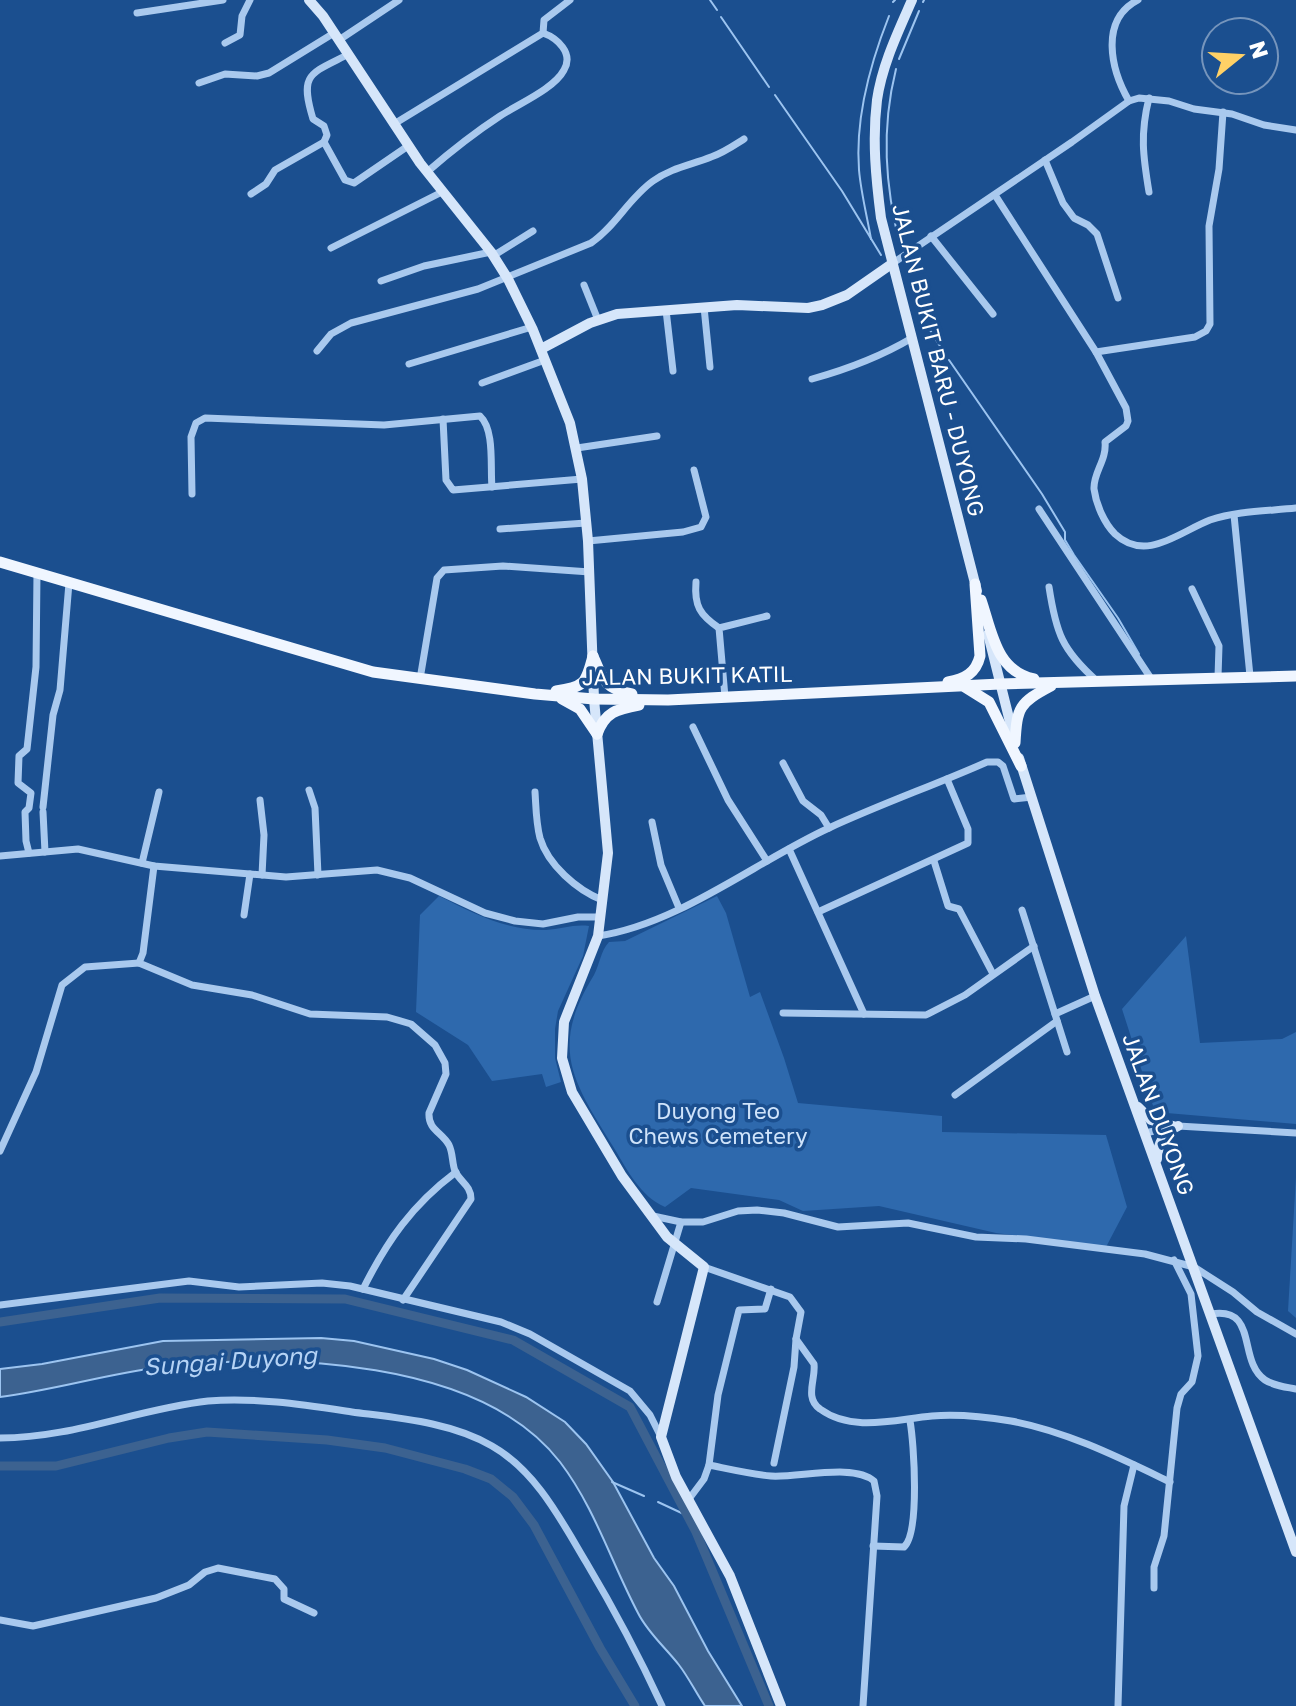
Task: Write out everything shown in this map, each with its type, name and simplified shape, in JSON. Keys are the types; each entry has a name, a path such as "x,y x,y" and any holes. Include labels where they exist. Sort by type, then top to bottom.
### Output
{"main road":[{"name":"JALAN BUKIT KATIL","path":"0,562 373,672 535,694 668,700 920,687 1296,676"},
{"path":"975,584 1005,665 1024,677 1055,684"},
{"path":"920,687 960,680 978,665 975,584"},
{"path":"535,694 576,688 588,676 593,656"},
{"path":"593,656 602,678 617,691 668,700"},
{"path":"1015,743 1017,714 1023,703 1055,684"},
{"path":"963,686 989,702 1021,766"},
{"path":"554,695 580,709 597,734"},
{"path":"597,734 601,722 617,709 668,700"}],"street":[{"path":"137,13 223,0"},
{"path":"225,43 240,35 242,16 250,0"},
{"path":"309,0 337,36 408,146 508,279 532,327 577,448 588,541 594,699 608,853 598,936 564,1022 561,1040 564,1067 572,1092 591,1126 635,1195 667,1237 704,1267 771,1289 790,1297 798,1305 801,1312 794,1367 774,1463"},
{"path":"199,83 225,74 257,76 269,73 399,0"},
{"path":"543,33 544,20 570,0"},
{"name":"JALAN BUKIT BARU - DUYONG","path":"912,0 892,45 877,99 874,160 881,218 1000,684"},
{"path":"1129,101 1115,72 1111,51 1118,22 1133,1"},
{"path":"394,124 543,33"},
{"path":"427,172 455,147 508,111 520,107 563,72 567,63 563,47 554,37 543,33"},
{"path":"251,194 266,184 275,170 324,142 326,131 313,119 306,95 308,78 349,54"},
{"path":"1149,98 1142,127 1149,192"},
{"path":"482,383 543,355 598,320 617,314 737,305 808,308 847,295 1129,101 1149,98 1296,130"},
{"path":"1096,352 1195,337 1206,331 1210,324 1209,226 1219,169 1223,112"},
{"path":"317,351 331,334 351,323 508,279 591,243 650,182 674,169 722,152 744,139"},
{"path":"324,142 345,180 350,183 408,146"},
{"path":"1045,160 1063,203 1074,218 1097,234 1118,298"},
{"path":"331,248 442,192"},
{"path":"995,195 1096,352 1128,414 1126,426 1105,442 1105,457 1094,488 1104,519 1112,531 1132,545 1141,547 1163,543 1212,520 1296,508"},
{"path":"381,281 424,266 492,254 533,231"},
{"path":"931,236 993,314"},
{"path":"584,285 598,320"},
{"path":"704,307 710,367"},
{"path":"666,310 673,371"},
{"path":"409,364 532,327"},
{"path":"812,379 853,367 887,353 912,338"},
{"path":"192,494 191,437 196,423 205,418 384,425 475,415 484,419 488,433 492,487"},
{"path":"443,419 446,480 450,488 458,491 582,479"},
{"path":"577,448 657,436"},
{"path":"588,541 690,531 701,527 706,517 694,470"},
{"path":"1039,509 1152,680"},
{"path":"1234,515 1250,676"},
{"path":"500,529 586,523"},
{"path":"420,679 439,573 444,570 503,566 590,572"},
{"path":"29,853 25,812 29,808 31,793 18,783 19,756 27,749 36,667 37,573"},
{"path":"696,582 697,609 719,628 767,616"},
{"path":"45,852 43,809 53,715 60,690 69,583"},
{"path":"1049,587 1064,645 1078,664 1099,682"},
{"path":"1192,589 1219,646 1218,677"},
{"path":"719,628 725,697"},
{"name":"JALAN DUYONG","path":"1000,684 1021,766 1095,996 1296,1552"},
{"path":"693,727 728,800 767,861"},
{"path":"598,936 630,929 679,908 829,828 987,762 998,762 1003,766 1014,799 1032,797"},
{"path":"783,763 803,801 821,815 829,828"},
{"path":"818,912 963,847 969,837 947,779"},
{"path":"309,790 315,808 318,875"},
{"path":"142,863 159,792"},
{"path":"535,792 538,832 545,849 579,890 602,900"},
{"path":"260,800 264,835 262,875"},
{"path":"652,822 661,865 679,908"},
{"path":"0,856 78,849 154,866 262,875 318,875 364,870 392,872 485,913 515,921 543,924 578,917 600,917"},
{"path":"789,849 864,1014"},
{"path":"934,861 948,906 959,909 993,974"},
{"path":"139,963 143,953 154,866"},
{"path":"244,915 250,874"},
{"path":"1022,910 1067,1052"},
{"path":"783,1013 926,1015 965,995 1034,946"},
{"path":"0,1151 36,1072 62,985 85,967 139,963 192,985 252,995 310,1014 387,1017 411,1024 435,1045 445,1063 446,1074 429,1113 429,1120 431,1127 449,1146 456,1172 471,1193 469,1204 403,1300"},
{"path":"955,1095 1056,1017 1095,996"},
{"path":"1134,1102 1151,1120 1176,1126 1296,1133"},
{"path":"1145,1133 1176,1126"},
{"path":"1160,1173 1157,1160 1160,1141 1176,1126"},
{"path":"363,1289 378,1260 419,1201 456,1172"},
{"path":"653,1216 681,1222 703,1222 738,1211 757,1210 838,1227 908,1223 976,1237 1090,1246 1174,1260 1194,1267 1257,1312 1296,1334"},
{"path":"657,1302 681,1222"},
{"path":"1154,1588 1154,1567 1162,1548 1177,1408 1181,1394 1192,1382 1198,1356 1191,1294 1174,1260"},
{"path":"661,1437 704,1267"},
{"path":"0,1305 189,1281 239,1287 322,1283 363,1289 501,1322 530,1334 630,1391 644,1406 661,1437 676,1477 730,1576 781,1706"},
{"path":"689,1499 704,1479 709,1465 718,1395 739,1310 765,1309 771,1289"},
{"path":"1211,1314 1227,1312 1235,1316 1263,1379 1281,1387 1296,1389"},
{"path":"796,1339 814,1364 812,1399 821,1410 866,1423 910,1421 935,1416 1013,1421 1064,1436 1170,1482"},
{"path":"0,1438 64,1433 165,1407 236,1400 321,1407 405,1419 458,1432 490,1444 528,1473 566,1527 623,1624 662,1706"},
{"path":"873,1546 904,1547 908,1543 913,1514 915,1452 910,1421"},
{"path":"709,1465 770,1476 833,1473 870,1477 877,1490 863,1706"},
{"path":"1118,1706 1124,1506 1134,1465"},
{"path":"0,1620 33,1626 156,1598 189,1585 205,1572 218,1568 271,1577 284,1589 284,1599 314,1613"}],"green space":[{"path":"439,896 491,920 518,928 546,930 589,926 583,956 558,1011 555,1058 561,1082 546,1087 542,1074 492,1081 468,1045 416,1012 420,915"},
{"name":"Duyong Teo Chews Cemetery","path":"717,896 726,913 750,997 760,992 798,1103 942,1116 942,1132 1106,1135 1127,1207 1106,1247 996,1233 879,1206 803,1211 779,1200 691,1188 665,1207 648,1196 630,1174 578,1084 570,1045 572,1024 609,942 625,941"},
{"path":"1186,936 1200,1043 1282,1039 1296,1032 1296,1124 1155,1112 1122,1009"},
{"path":"1296,1177 1296,1318 1288,1311"}],"water":[{"name":"Sungai Duyong","path":"321,1338 354,1341 434,1359 467,1370 526,1397 565,1422 586,1444 613,1482 742,1706 705,1706 679,1665 642,1620 593,1517 560,1462 525,1427 481,1401 430,1383 376,1370 319,1363 263,1361 161,1367 0,1397 0,1369 163,1341"}],"waterway":[{"path":"710,0 717,10"},
{"path":"899,59 919,11"},
{"path":"871,239 860,179 859,131 870,72 889,16"},
{"path":"721,17 769,87"},
{"path":"896,69 888,114 887,157 891,201 900,245"},
{"path":"775,95 842,191 881,255"},
{"path":"920,314 943,351"},
{"path":"949,360 1042,494 1065,532 1065,540 1074,555 1139,654"},
{"path":"0,1322 160,1298 345,1299 513,1340 630,1407 696,1532 769,1706"},
{"path":"0,1466 56,1466 169,1438 207,1432 327,1440 385,1448 465,1469 491,1479 513,1497 534,1525 635,1706"},
{"path":"612,1482 644,1496"},
{"path":"658,1502 688,1516"}]}
